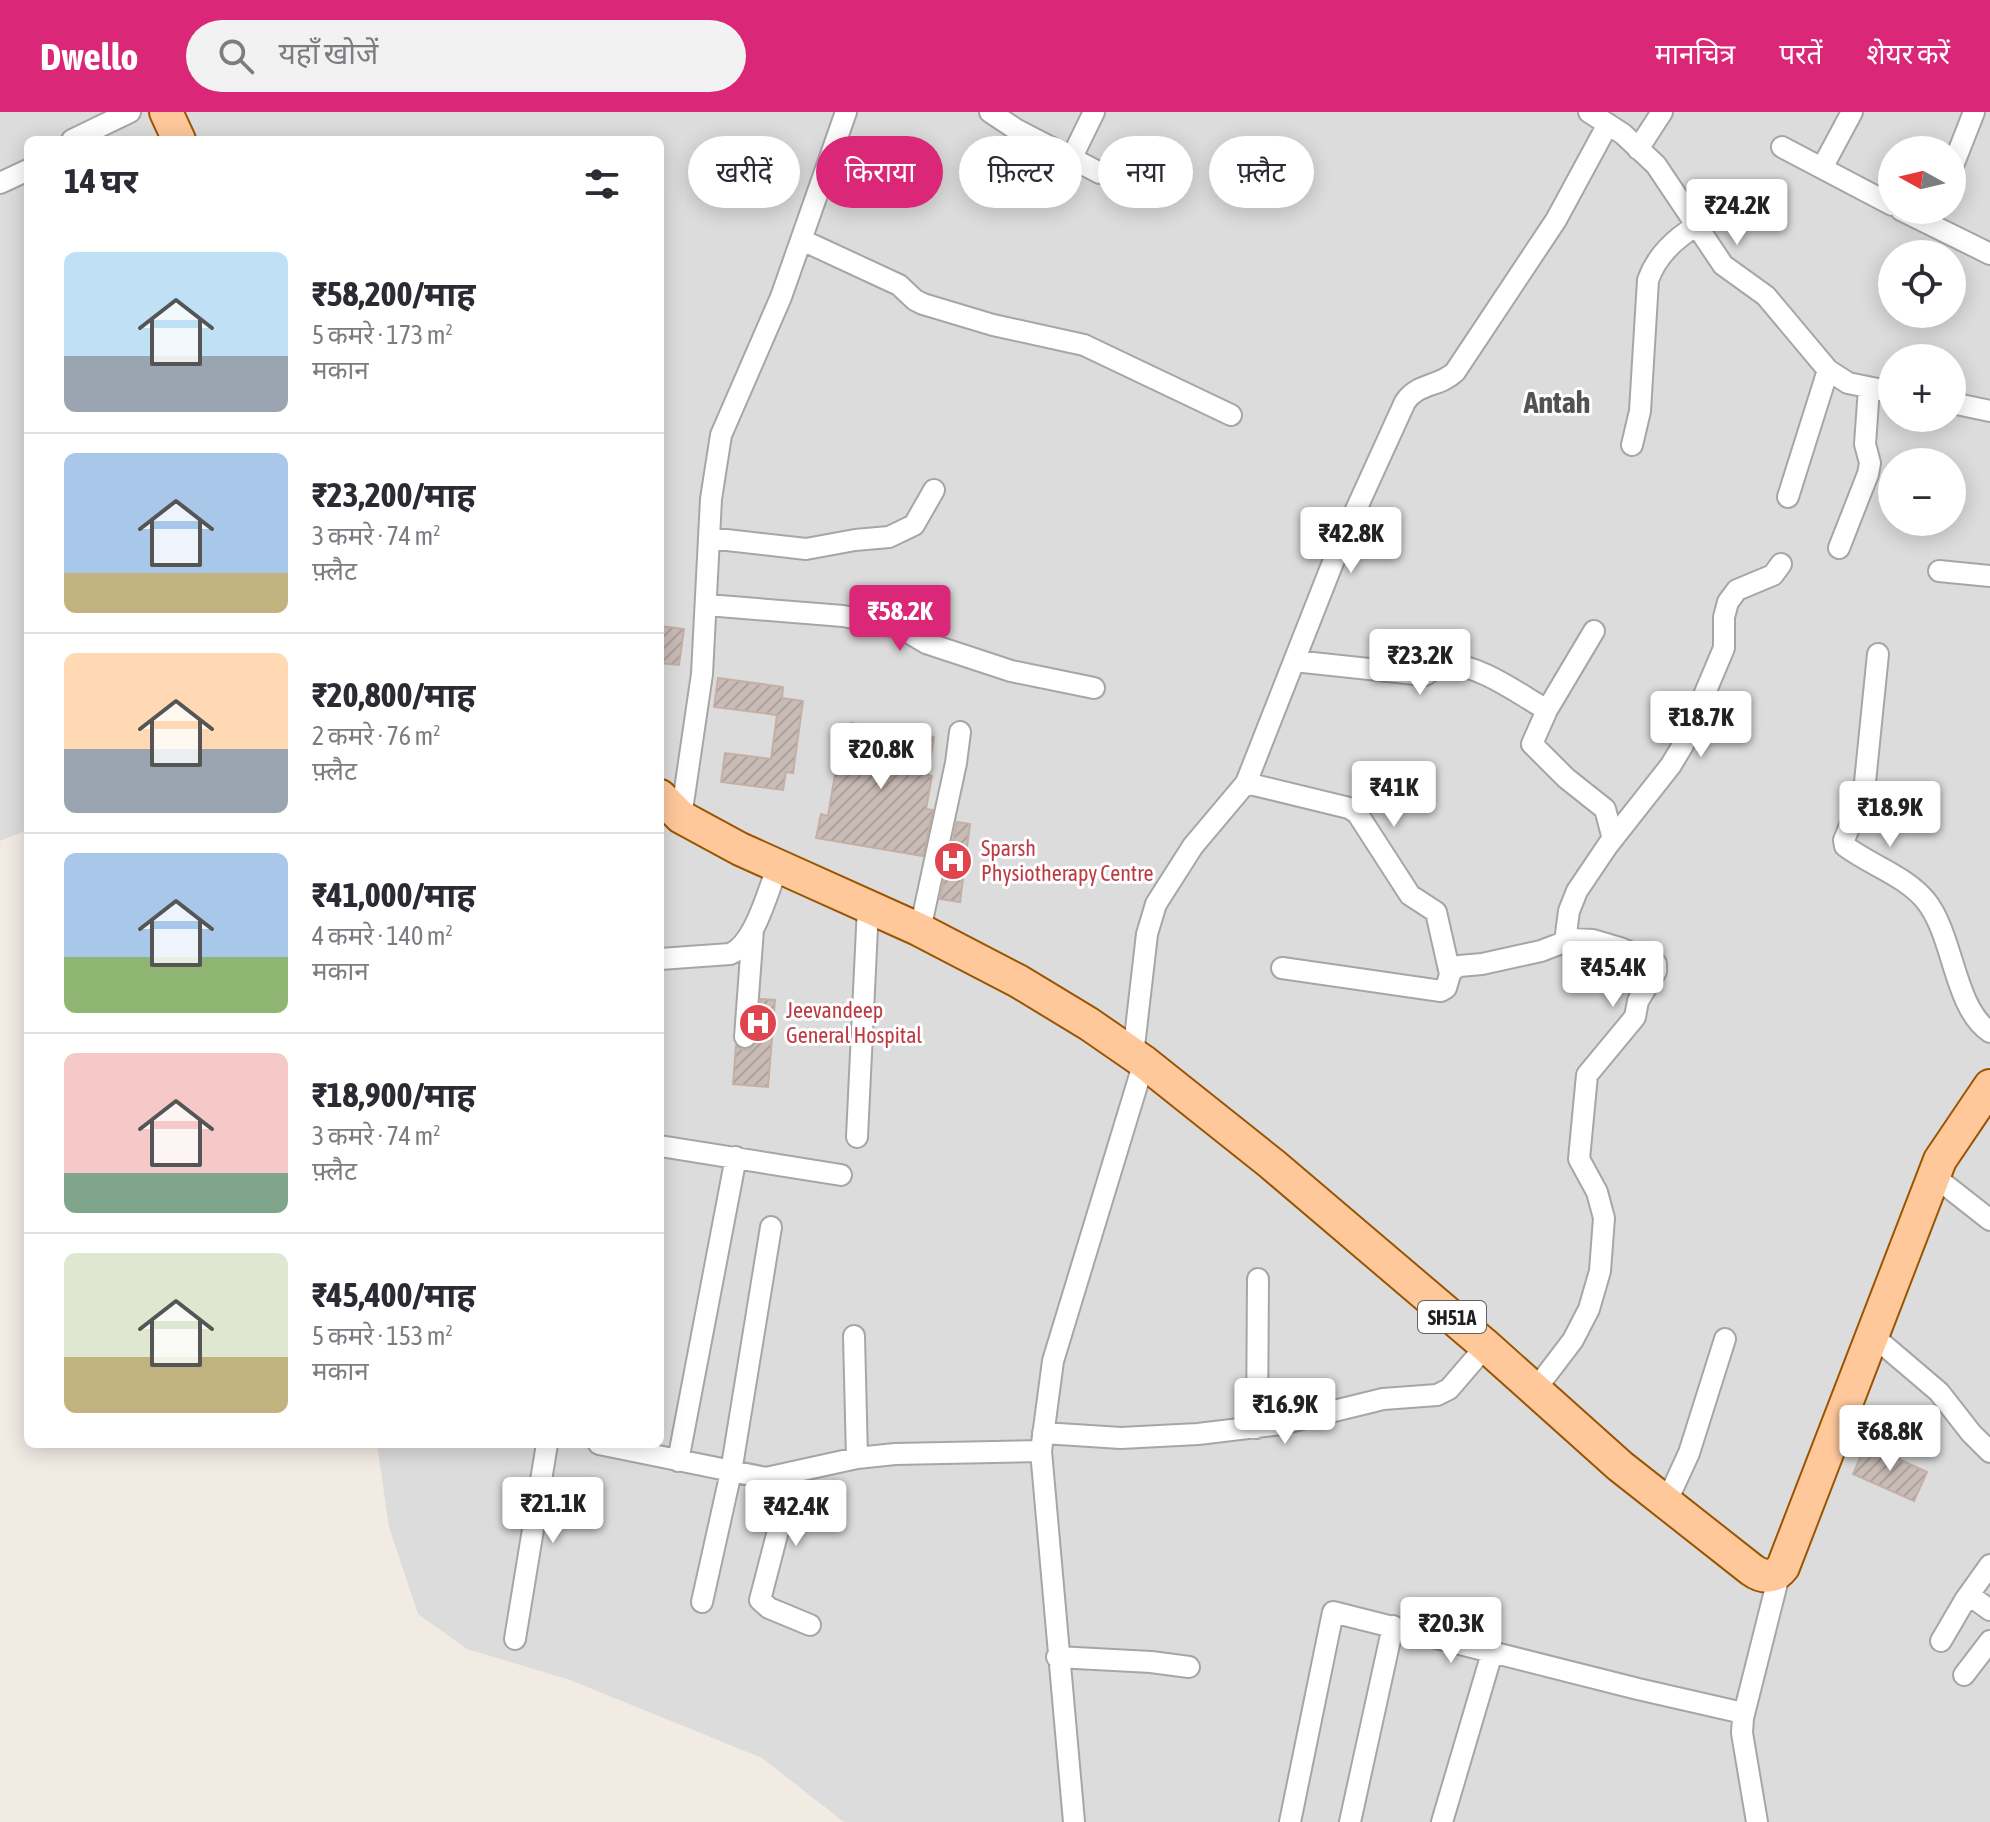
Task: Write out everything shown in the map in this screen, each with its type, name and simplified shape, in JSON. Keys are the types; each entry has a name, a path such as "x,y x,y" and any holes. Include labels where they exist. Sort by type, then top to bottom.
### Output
{"main road":[{"path":"166,112 177,136"},
{"name":"SH51A","path":"671,806 726,842 920,930 1047,998 1139,1058 1272,1164 1666,1503 1756,1573 1767,1576 1780,1571"},
{"path":"1780,1571 1791,1551 1934,1176 1946,1150 1990,1086"}],"street":[{"path":"80,136 130,112"},
{"path":"671,806 702,674 713,480 721,435 802,240 846,112"},
{"path":"990,112 1029,136"},
{"path":"1082,137 1094,112"},
{"path":"1589,112 1638,149 1663,174 1723,265 1766,296 1828,370 1842,381 1878,390"},
{"path":"1638,149 1662,112"},
{"path":"1822,168 1852,112"},
{"path":"1965,136 1974,112"},
{"path":"1074,1822 1057,1657 1042,1442 1053,1361 1139,1058 1147,934 1156,904 1193,846 1246,783 1339,547 1405,402 1413,391 1444,380 1455,372 1556,220 1608,124"},
{"path":"1782,147 1878,198"},
{"path":"0,183 24,172"},
{"path":"1943,224 1990,254"},
{"path":"1632,445 1640,411 1648,280 1663,253 1697,225"},
{"path":"802,240 899,285 923,304 993,325 1084,345 1231,415"},
{"path":"1788,497 1828,370"},
{"path":"1839,548 1868,474 1870,463 1865,444 1869,388"},
{"path":"1966,406 1990,411"},
{"path":"709,538 806,549 889,537 914,525 934,490"},
{"path":"1565,941 1573,898 1683,745 1724,648 1724,617 1728,602 1737,590 1773,575 1781,564"},
{"path":"1939,571 1990,576"},
{"path":"707,605 843,616 899,627 926,643 1011,671 1094,688"},
{"path":"1594,631 1547,710 1532,744 1566,778 1605,809 1613,839"},
{"path":"1878,654 1864,792 1844,840 1845,846 1913,888 1928,903 1940,924 1959,982 1976,1019 1990,1032"},
{"path":"1294,661 1425,675 1442,663 1453,664 1480,671 1547,710"},
{"path":"920,930 960,732"},
{"path":"1246,783 1349,808 1357,813 1410,895 1436,912 1450,974 1446,988 1441,991 1282,968"},
{"path":"664,959 730,954 739,950 753,929 778,866"},
{"path":"857,1137 868,907"},
{"path":"745,1037 753,929"},
{"path":"1450,974 1459,966 1545,950 1572,939 1593,940 1620,948 1654,963 1657,969 1638,1001 1635,1017 1587,1075 1579,1159 1597,1192 1602,1209 1604,1238 1600,1271 1589,1309 1573,1340 1535,1390"},
{"path":"664,1147 841,1175"},
{"path":"678,1461 736,1157"},
{"path":"1934,1176 1990,1220"},
{"path":"702,1602 731,1472 771,1227"},
{"path":"1257,1428 1258,1279"},
{"path":"1872,1335 1939,1392 1990,1452"},
{"path":"854,1336 857,1458"},
{"path":"1666,1503 1689,1453 1725,1339"},
{"path":"618,1448 766,1478 857,1458 1096,1437 1161,1437 1257,1428 1368,1402 1443,1393 1486,1346"},
{"path":"515,1639 546,1448"},
{"path":"766,1478 780,1520 760,1600 769,1608 810,1625"},
{"path":"1941,1641 1990,1565"},
{"path":"1757,1822 1742,1733 1743,1713 1780,1571"},
{"path":"1969,1595 1990,1610"},
{"path":"1290,1822 1332,1613 1743,1713"},
{"path":"1350,1822 1393,1626"},
{"path":"1964,1675 1990,1641"},
{"path":"1442,1822 1492,1653"},
{"path":"1057,1657 1189,1667"}],"shaded area":[{"path":"0,112 1990,112 1990,1822 844,1822 762,1758 570,1680 467,1649 418,1614 389,1527 378,1448 664,1448 664,136 24,136 24,832 0,841"}],"building":[{"path":"664,626 684,629 679,665 664,663"},
{"path":"718,678 783,687 782,698 803,701 793,773 786,772 783,790 721,782 725,753 771,759 777,715 714,707"},
{"path":"851,723 934,737 926,809 933,810 923,856 816,838 821,814 828,816 841,739 848,740"},
{"path":"957,822 970,824 960,902 940,899"},
{"path":"761,999 775,1000 768,1087 733,1084 736,1046 743,1050 750,1049 758,1039"},
{"path":"1866,1444 1927,1472 1914,1501 1853,1474"}],"place":[{"name":"Sparsh Physiotherapy Centre","path":"953,861"},
{"name":"Jeevandeep General Hospital","path":"758,1023"}],"district":[{"name":"Antah","path":"1557,402"}]}
